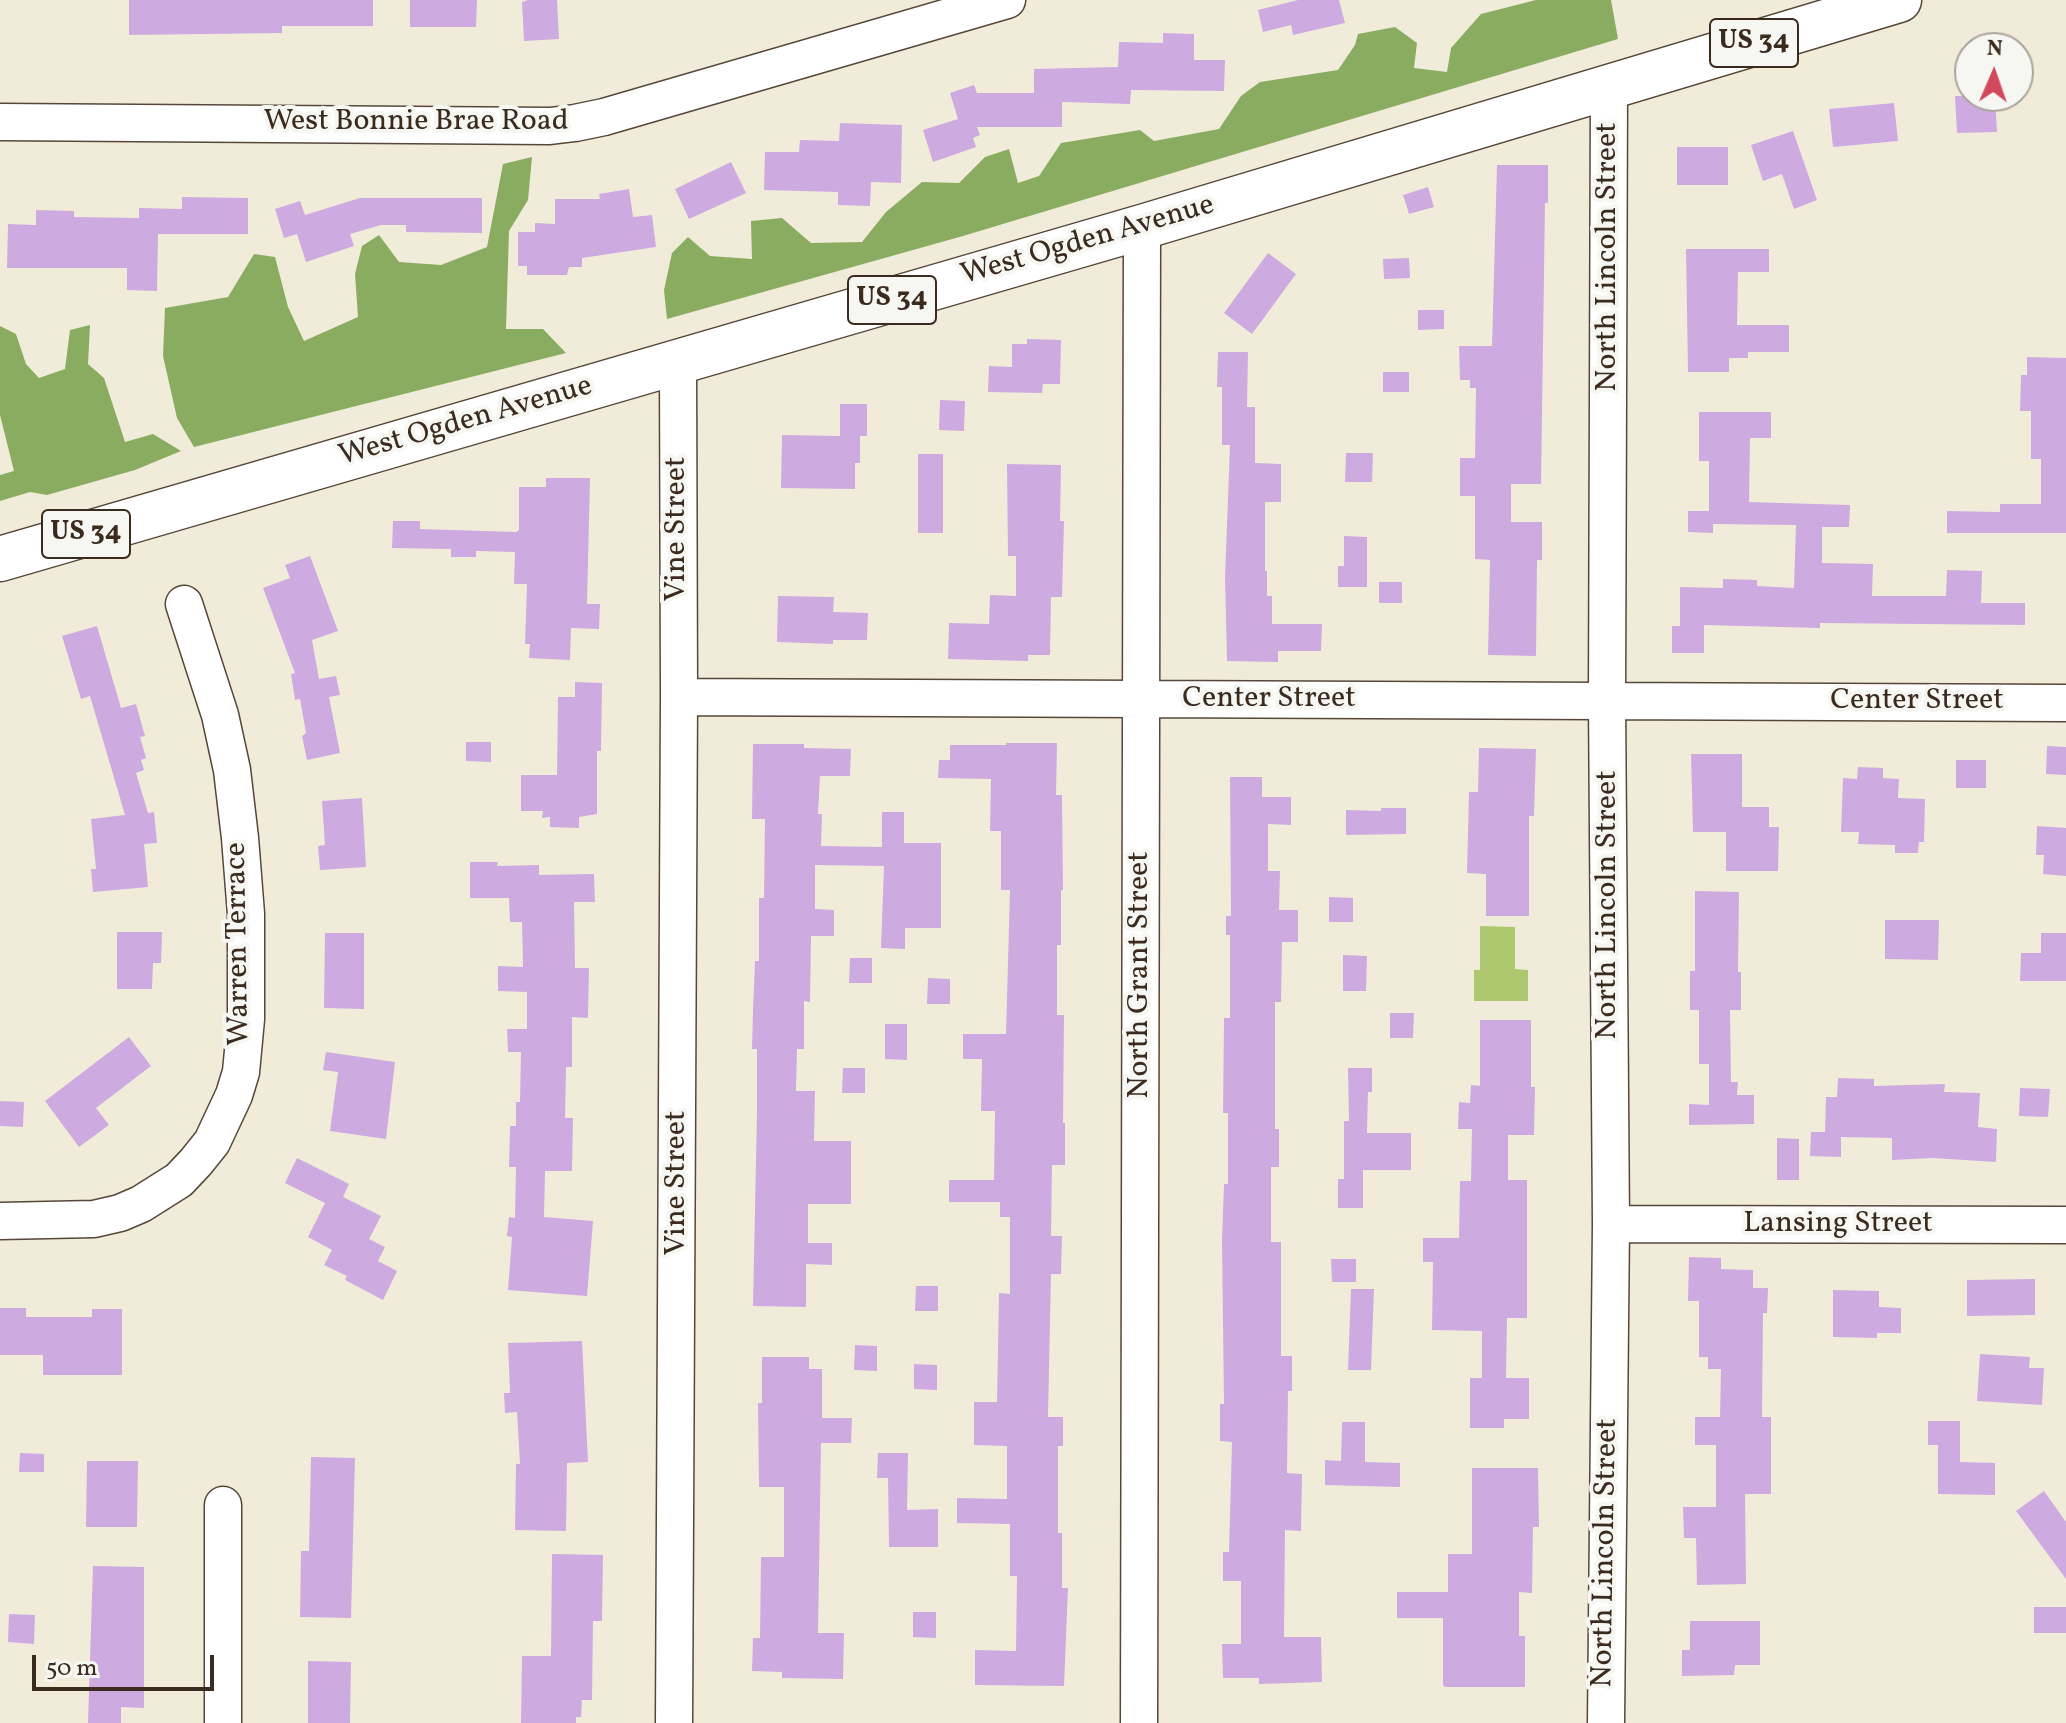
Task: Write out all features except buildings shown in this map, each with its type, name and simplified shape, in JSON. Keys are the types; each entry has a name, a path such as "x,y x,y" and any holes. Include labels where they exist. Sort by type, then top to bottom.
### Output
{"main road":[{"name":"West Ogden Avenue","path":"0,559 1142,227 1899,0"}],"street":[{"name":"West Bonnie Brae Road","path":"0,122 550,126 604,117 912,14 1007,0"},
{"name":"North Lincoln Street","path":"1606,1723 1611,1224 1607,701 1609,87"},
{"name":"North Grant Street","path":"1139,1723 1142,227"},
{"name":"Vine Street","path":"674,1723 679,905 678,361"},
{"name":"Warren Terrace","path":"0,1221 94,1219 141,1204 179,1180 212,1142 241,1072 246,1019 246,914 232,770 220,715 184,604"},
{"name":"Center Street","path":"679,697 2066,703"},
{"name":"Lansing Street","path":"1611,1224 2066,1225"},
{"path":"223,1505 223,1723"}],"green space":[{"path":"1536,0 1611,0 1618,39 963,236 667,319 664,290 672,253 688,237 710,256 752,259 751,221 782,218 811,243 862,242 886,212 922,182 959,183 985,157 1009,149 1018,183 1039,176 1061,143 1140,130 1154,141 1219,129 1241,96 1260,82 1338,70 1355,45 1358,34 1395,27 1417,43 1414,68 1447,72 1451,48 1481,14"},
{"path":"532,157 528,200 509,231 506,329 543,329 566,353 194,447 177,418 163,356 165,308 228,297 254,254 275,257 288,307 304,341 358,317 355,274 362,246 379,235 399,262 441,265 487,247 503,164"},
{"path":"90,325 88,364 104,378 125,442 153,434 181,451 135,470 47,495 30,492 0,501 0,475 14,471 0,415 0,326 16,334 26,364 39,378 65,369 70,330"},
{"path":"1480,926 1515,927 1515,969 1528,970 1528,1001 1474,1001 1474,970 1480,970"}]}
